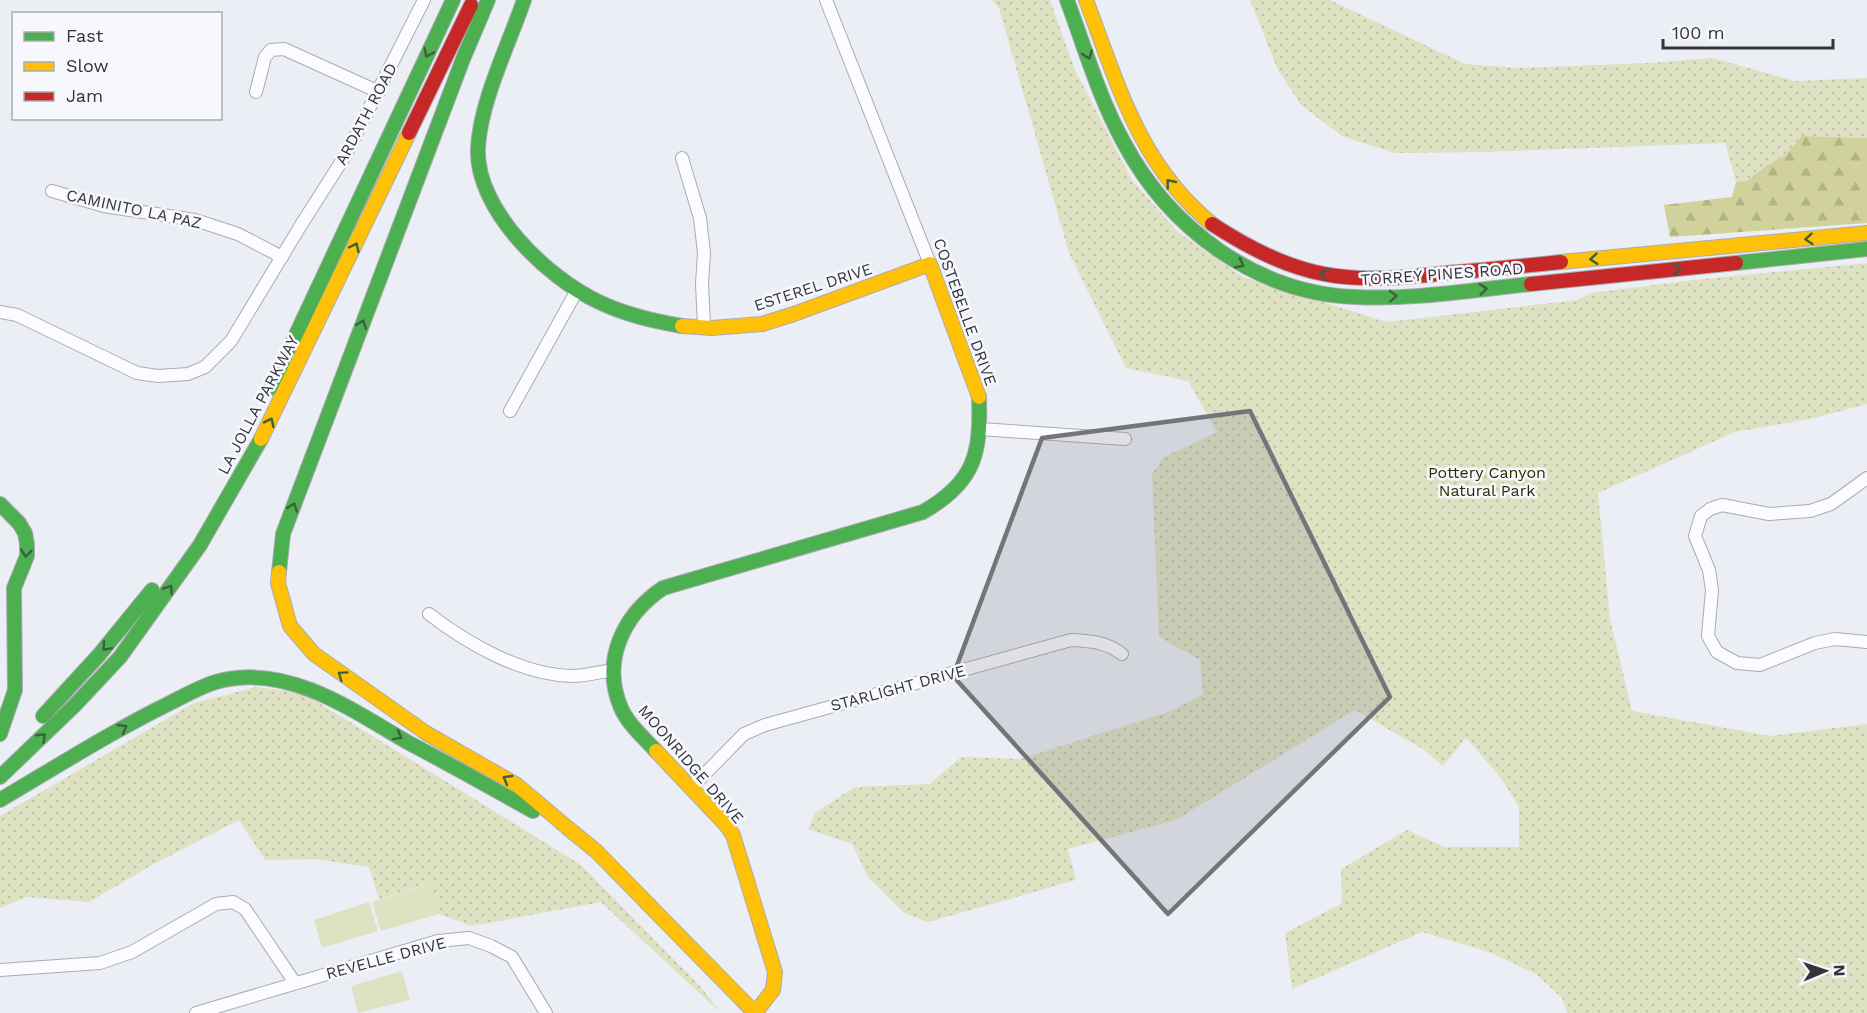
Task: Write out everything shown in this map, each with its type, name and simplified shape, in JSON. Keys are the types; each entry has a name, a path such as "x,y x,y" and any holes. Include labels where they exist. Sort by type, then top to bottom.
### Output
{"main road":[{"name":"LA JOLLA PARKWAY","path":"206,507 248,434 453,0"},
{"name":"LA JOLLA PARKWAY","path":"0,777 74,706 120,657 200,545 260,442 474,0"},
{"path":"488,0 463,59 283,534 278,583 290,626 314,654 426,733 517,785 596,852 755,1013"},
{"name":"ESTEREL DRIVE","path":"524,0 480,123 478,159 480,173 486,190 506,224 534,257 576,292 613,310 673,325 742,327 783,318 930,264"},
{"name":"TORREY PINES ROAD","path":"1067,0 1114,122 1132,159 1147,182 1192,231 1226,257 1266,278 1319,293 1351,297 1425,295 1867,249"},
{"name":"TORREY PINES ROAD","path":"1086,0 1131,117 1149,153 1181,196 1212,224 1238,242 1264,255 1327,275 1371,279 1410,277 1867,233"},
{"name":"COSTEBELLE DRIVE","path":"613,670 619,638 629,619 642,603 663,588 923,512 937,504 962,483 973,462 980,429 980,395 930,264"},
{"path":"0,504 19,523 25,533 27,544 27,556 14,588 15,690 0,734"},
{"path":"34,724 60,700 126,623 182,546"},
{"name":"MOONRIDGE DRIVE","path":"613,670 614,684 621,709 634,727 692,787 733,835 775,972 776,983 769,998 755,1013"},
{"path":"0,800 148,713 208,685 234,678 265,677 291,682 325,696 568,829"}],"street":[{"name":"ARDATH ROAD","path":"0,312 17,315 137,373 158,376 188,374 205,367 231,341 345,156 424,0"},
{"name":"COSTEBELLE DRIVE","path":"826,0 930,264"},
{"path":"256,92 265,57 271,50 284,50 379,92"},
{"path":"682,158 700,219 704,252 702,284 704,326"},
{"name":"CAMINITO LA PAZ","path":"52,191 104,206 195,220 238,234 282,257"},
{"path":"510,411 576,292"},
{"path":"980,429 1125,439"},
{"path":"1867,478 1832,504 1810,512 1769,514 1722,505 1710,509 1701,516 1695,536 1709,570 1713,590 1708,636 1718,652 1737,663 1760,665 1825,641 1835,639 1867,642"},
{"path":"429,614 454,634 502,659 537,670 573,676 613,670"},
{"name":"STARLIGHT DRIVE","path":"692,787 744,734 765,725 1071,640 1099,642 1113,647 1122,654"},
{"path":"0,970 100,963 132,952 216,904 233,902 245,909 295,983"},
{"name":"REVELLE DRIVE","path":"196,1013 438,941 469,938 512,957 546,1013"}],"highlighted area":[{"path":"1250,411 1390,697 1168,914 953,676 1042,438"}],"green space":[{"name":"Pottery Canyon Natural Park","path":"992,0 1050,0 1075,70 1132,180 1178,232 1243,277 1387,322 1577,300 1591,293 1693,280 1867,263 1867,404 1810,419 1735,432 1598,493 1610,619 1632,711 1770,736 1867,724 1867,1013 1567,1013 1562,998 1536,974 1489,952 1422,932 1292,989 1285,933 1342,903 1341,869 1407,830 1444,847 1519,847 1519,807 1501,778 1466,738 1443,766 1423,749 1355,710 1176,820 1068,849 1076,880 928,922 904,913 868,877 852,844 808,829 815,813 855,787 930,784 961,757 1021,759 1171,711 1203,694 1200,660 1159,637 1152,474 1164,457 1217,432 1188,381 1126,368 1069,253 999,8"},
{"path":"1250,0 1330,0 1465,64 1519,68 1713,58 1795,81 1867,78 1867,138 1802,136 1786,155 1766,166 1747,181 1736,182 1725,143 1394,153 1342,136 1301,105 1278,70"},
{"path":"1802,136 1867,138 1867,223 1670,237 1664,205 1732,197 1736,182 1747,181 1766,166 1786,155"},
{"path":"256,687 303,693 581,865 700,986 721,1013 601,902 472,926 439,914 429,883 379,899 369,867 315,859 265,860 239,820 152,865 89,902 27,897 0,908 0,816 194,703"},
{"path":"430,883 439,914 381,931 372,902"},
{"path":"369,902 378,931 322,948 314,920"},
{"path":"402,971 410,1000 358,1013 351,986"}],"traffic: fast":[{"path":"271,388 453,0"},
{"path":"279,572 283,534 463,59 488,0"},
{"path":"524,0 489,93 480,130 478,148 480,171 488,194 501,217 518,239 537,259 579,291 619,311 682,326"},
{"path":"1067,0 1100,91 1124,143 1143,174 1166,203 1191,228 1220,251 1251,269 1284,283 1319,293 1355,297 1421,296 1531,284"},
{"path":"1736,263 1867,249"},
{"path":"656,751 628,720 615,690 615,656 627,625 637,612 663,588 923,512 954,489 971,465 978,435 979,397"},
{"path":"0,777 74,706 120,657 200,545 261,439"},
{"path":"0,504 19,523 25,533 27,544 27,556 14,588 15,690 0,734"},
{"path":"43,716 99,655 152,590"},
{"path":"0,800 105,738 191,692 229,679 253,677 301,686 324,695 533,811"}],"traffic: slow":[{"path":"1086,0 1121,92 1148,149 1166,176 1187,201 1212,224"},
{"path":"261,439 409,133"},
{"path":"1561,262 1867,233"},
{"path":"682,326 712,328 762,324 930,264 979,397"},
{"path":"279,572 278,583 290,626 314,654 426,733 517,785 569,829"},
{"path":"656,751 733,835 775,972 773,990 755,1013"},
{"path":"569,829 596,851 755,1013"}],"traffic: jam":[{"path":"409,133 471,5"},
{"path":"1212,224 1280,261 1310,271 1339,276 1401,277 1561,262"},
{"path":"1531,284 1736,263"}]}
